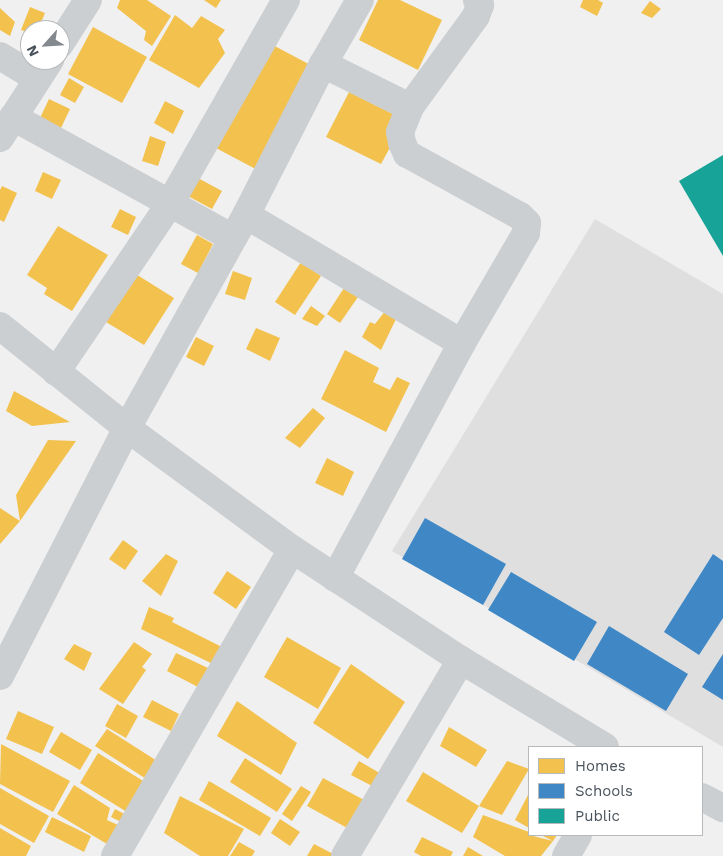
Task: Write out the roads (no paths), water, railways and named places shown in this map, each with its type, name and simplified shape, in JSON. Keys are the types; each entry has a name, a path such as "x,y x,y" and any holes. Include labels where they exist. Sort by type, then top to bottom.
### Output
{"street":[{"path":"70,28 88,0"},
{"path":"56,372 169,205 286,0"},
{"path":"4,662 127,428 239,227 323,64 360,0"},
{"path":"335,578 462,343 526,233 527,223 520,216 407,154 402,143 400,132 410,107 476,16 480,5 477,0"},
{"path":"0,56 20,62"},
{"path":"323,64 410,107"},
{"path":"44,70 6,128 169,205 239,227 462,343"},
{"path":"0,326 127,428 292,549 461,660 603,746"},
{"path":"115,856 292,549"},
{"path":"345,856 461,660"},
{"path":"703,798 723,808"},
{"path":"566,856 577,836"}]}
